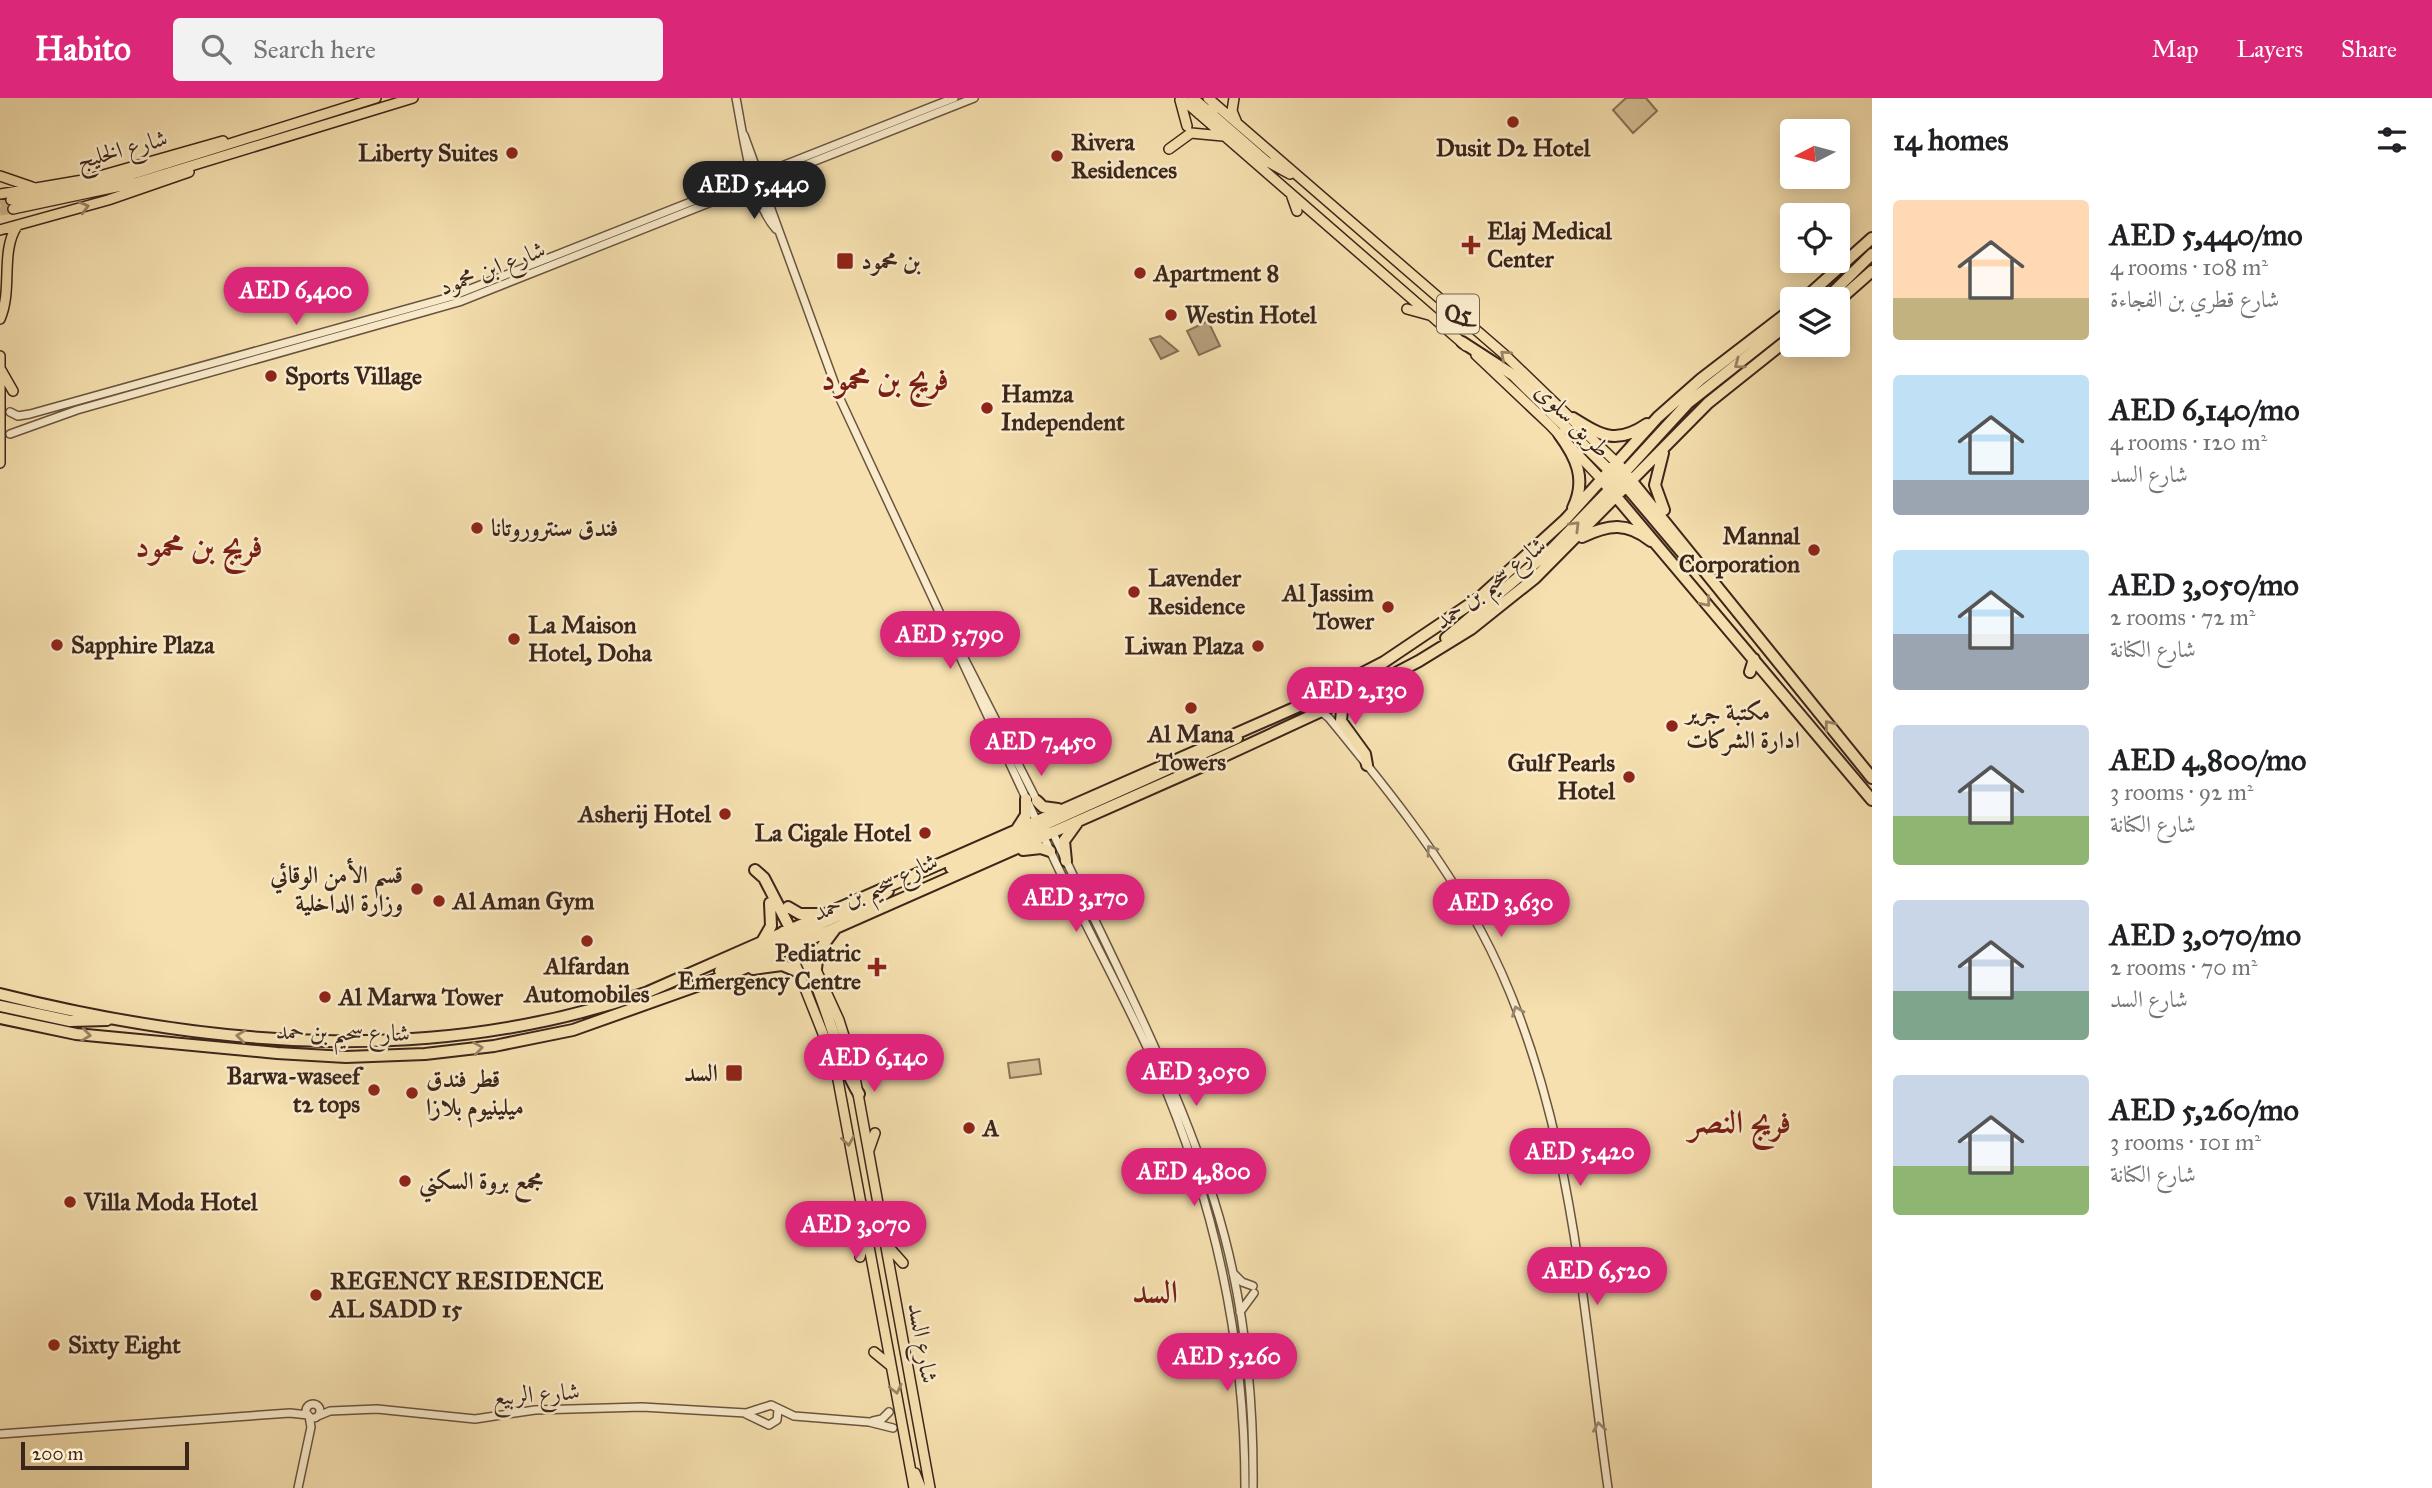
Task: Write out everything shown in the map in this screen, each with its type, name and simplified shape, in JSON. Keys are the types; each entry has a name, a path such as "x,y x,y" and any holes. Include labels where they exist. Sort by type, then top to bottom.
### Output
{"highway":[{"path":"1820,287 1872,238"},
{"path":"1838,287 1872,254"},
{"path":"1850,290 1872,271"},
{"path":"1573,418 1600,434 1618,437 1631,434 1658,417 1701,379 1780,318"},
{"path":"1433,653 1446,638 1552,549 1688,403 1780,330"},
{"path":"1462,342 1513,375 1618,480 1772,663 1790,676"},
{"path":"1618,480 1780,346"},
{"path":"1618,480 1658,417"},
{"path":"1559,433 1575,458 1580,476 1578,495 1565,520"},
{"path":"1669,440 1658,464 1655,485 1673,529"},
{"name":"شارع سحيم بن حمد","path":"0,994 113,1018 307,1042 386,1042 465,1036 540,1024 615,1003 761,942 836,928 1010,850 1044,826 1060,809 1299,706 1384,662 1452,618 1565,520 1618,480"},
{"name":"شارع سحيم بن حمد","path":"0,1018 98,1037 300,1055 455,1055 573,1030 736,972 793,937 824,913 1015,831 1082,818 1355,695 1433,653 1514,596 1574,542 1618,480"},
{"name":"طريق سلوى","path":"1618,480 1673,529 1872,778"},
{"name":"طريق سلوى","path":"1618,480 1663,549 1872,800"},
{"path":"1574,542 1605,527 1620,526 1636,531 1663,549"},
{"path":"1750,672 1754,659"},
{"path":"1355,695 1342,710 1340,721 1364,754 1367,765"},
{"path":"896,901 908,887 1224,747 1236,740 1243,730"},
{"path":"1261,750 1270,734"},
{"path":"1015,831 1032,800 1046,808 1060,809"},
{"path":"1066,861 1065,839 1082,818"},
{"path":"1010,850 1037,847 1050,851"},
{"path":"755,870 764,878 793,937 859,1094"},
{"path":"696,986 716,973 863,906 897,882"},
{"path":"761,942 771,926 770,904"},
{"path":"788,907 800,914 824,913"},
{"path":"816,969 818,952 836,928"},
{"path":"736,972 782,965 799,972"},
{"path":"0,987 19,992 33,1002"},
{"path":"0,1006 78,1022 113,1018"},
{"path":"0,1027 19,1023"}],"main road":[{"name":"شارع الخليج","path":"376,98 105,182 12,204 110,189 413,98"},
{"name":"Q5","path":"1180,98 1211,108"},
{"path":"1180,98 1187,126"},
{"path":"1193,98 1211,108 1271,164 1298,177"},
{"path":"1233,98 1232,111 1239,128"},
{"name":"طريق سلوى","path":"1211,108 1298,177 1505,355 1573,418 1618,480"},
{"name":"طريق سلوى","path":"1211,108 1224,136 1433,316 1559,433 1618,480"},
{"path":"1169,149 1191,133 1207,132 1224,136"},
{"name":"شارع الخليج","path":"0,194 110,174 226,140 254,137"},
{"name":"شارع الخليج","path":"0,229 132,193 198,169 214,159"},
{"path":"0,176 37,188"},
{"path":"1291,192 1297,211"},
{"path":"0,319 5,302 5,256 12,233 19,225"},
{"path":"1407,309 1433,316"},
{"path":"0,356 0,463"},
{"path":"0,368 13,391"},
{"name":"شارع السد","path":"793,937 816,969 848,1042 930,1488"},
{"name":"شارع السد","path":"793,937 799,972 835,1064 914,1488"},
{"path":"869,1152 875,1133"},
{"path":"860,1256 866,1233"},
{"path":"886,1244 903,1263"},
{"path":"874,1352 891,1366"},
{"path":"909,1466 921,1488"}],"street":[{"path":"736,98 756,176 775,217 776,229 841,401 1044,826 1066,861 1179,1103 1214,1202 1240,1313 1251,1414 1253,1488"},
{"name":"شارع ابن محمود","path":"21,416 429,304 954,98"},
{"name":"شارع ابن محمود","path":"10,434 23,427 442,308 760,185 974,98"},
{"path":"1211,108 1233,98"},
{"path":"744,135 760,163 775,169"},
{"path":"749,146 756,176"},
{"path":"10,412 21,416 23,427"},
{"path":"1299,706 1321,711 1367,765 1431,850 1480,929 1513,1000 1550,1111 1560,1160 1608,1488"},
{"path":"1044,826 1050,851 1156,1067 1209,1208 1234,1325 1244,1435 1245,1488"},
{"path":"1090,930 1100,934"},
{"path":"1232,1272 1253,1290 1240,1313"},
{"path":"794,1416 769,1425 762,1422 759,1415 762,1408 771,1405 794,1416 869,1422 893,1428"},
{"name":"شارع الربيع","path":"0,1434 377,1409 461,1419 536,1410 642,1407 746,1413 762,1408"},
{"path":"777,1420 778,1410"},
{"path":"869,1422 882,1419 890,1412"},
{"path":"298,1488 313,1413"},
{"name":"شارع الربيع","path":"746,1413 762,1422"}],"shaded area":[{"path":"1626,98 1646,98 1657,111 1633,133 1613,110"},
{"path":"1208,321 1220,346 1199,355 1187,331"},
{"path":"1160,336 1178,351 1161,359 1150,339"},
{"path":"1039,1059 1041,1074 1010,1078 1008,1063"}],"tunnel":[{"path":"0,203 11,200"},
{"path":"0,211 13,209"}],"place":[{"name":"Dusit D2 Hotel","path":"1513,122"},
{"name":"Liberty Suites","path":"512,153"},
{"name":"Rivera Residences","path":"1057,156"},
{"name":"Elaj Medical Center","path":"1471,245"},
{"name":"بن محمود","path":"845,261"},
{"name":"Apartment 8","path":"1140,273"},
{"name":"Westin Hotel","path":"1171,315"},
{"name":"Sports Village","path":"271,376"},
{"name":"Hamza Independent","path":"987,408"},
{"name":"فندق سنتروروتانا","path":"477,528"},
{"name":"Mannal Corporation","path":"1814,550"},
{"name":"Lavender Residence","path":"1134,592"},
{"name":"Al Jassim Tower","path":"1388,607"},
{"name":"La Maison Hotel, Doha","path":"514,639"},
{"name":"Sapphire Plaza","path":"57,645"},
{"name":"Liwan Plaza","path":"1258,646"},
{"name":"Al Mana Towers","path":"1191,708"},
{"name":"مكتبة جرير ادارة الشركات","path":"1672,726"},
{"name":"Gulf Pearls Hotel","path":"1629,777"},
{"name":"Asherij Hotel","path":"725,814"},
{"name":"La Cigale Hotel","path":"925,833"},
{"name":"قسم الأمن الوقائي وزارة الداخلية","path":"417,889"},
{"name":"Al Aman Gym","path":"439,901"},
{"name":"Alfardan Automobiles","path":"587,941"},
{"name":"Pediatric Emergency Centre","path":"877,967"},
{"name":"Al Marwa Tower","path":"325,997"},
{"name":"السد","path":"734,1073"},
{"name":"Barwa-waseef t2 tops","path":"374,1090"},
{"name":"قطر فندق ميلينيوم بلازا","path":"412,1093"},
{"name":"A","path":"969,1128"},
{"name":"مجمع بروة السكني","path":"405,1181"},
{"name":"Villa Moda Hotel","path":"70,1202"},
{"name":"REGENCY RESIDENCE AL SADD 15","path":"316,1295"},
{"name":"Sixty Eight","path":"54,1345"}],"district":[{"name":"فريج بن محمود","path":"885,379"},
{"name":"فريج بن محمود","path":"199,546"},
{"name":"فريج النصر","path":"1740,1122"},
{"name":"السد","path":"1155,1292"}]}
